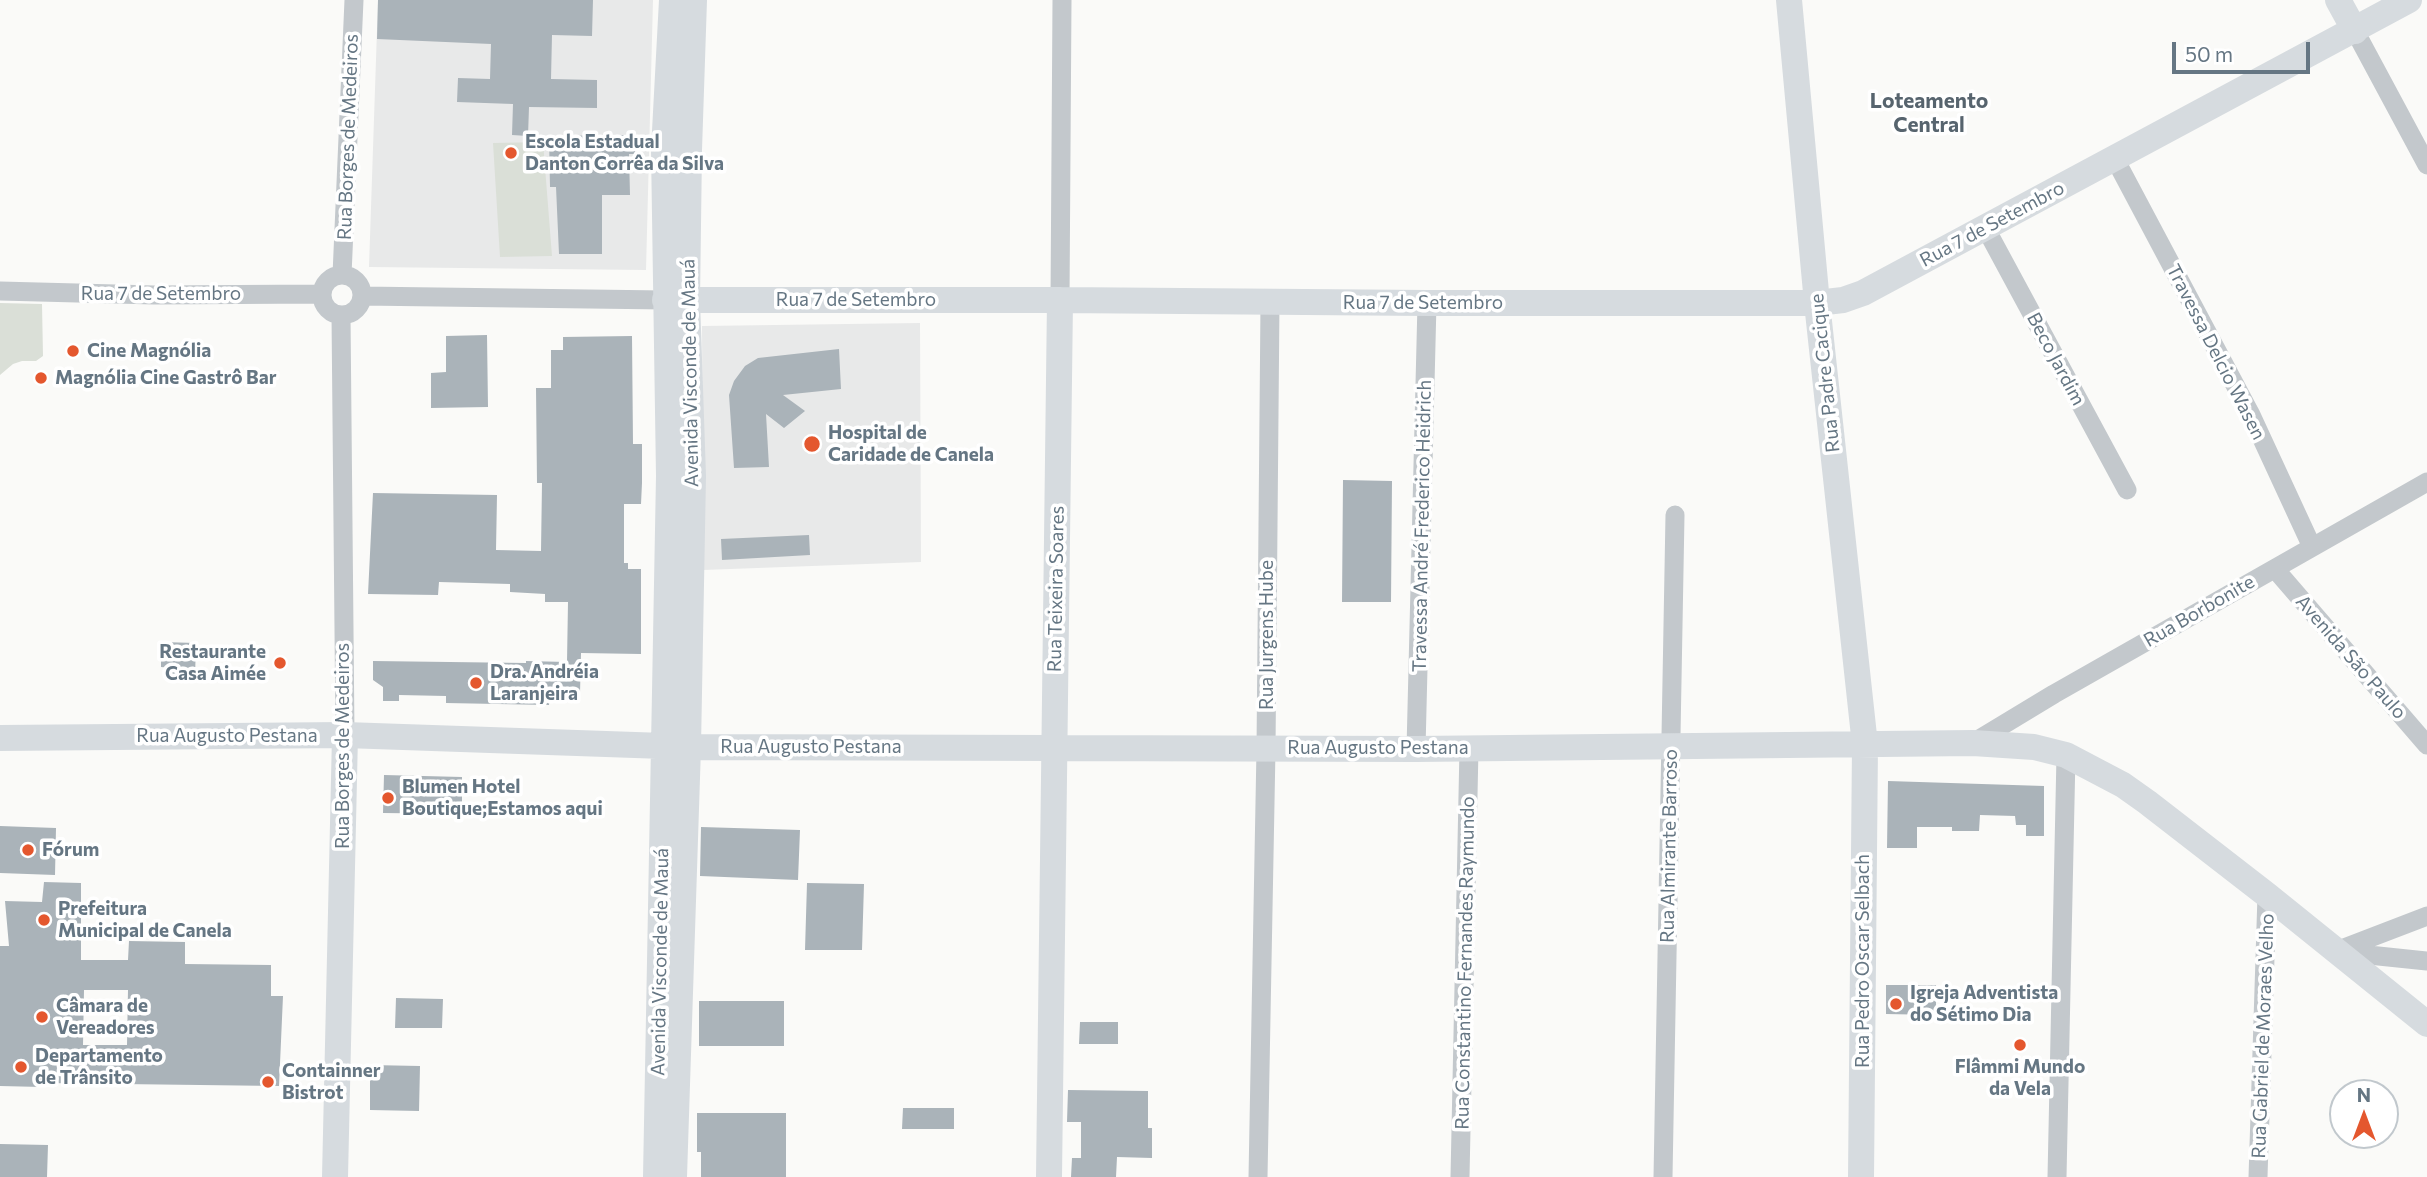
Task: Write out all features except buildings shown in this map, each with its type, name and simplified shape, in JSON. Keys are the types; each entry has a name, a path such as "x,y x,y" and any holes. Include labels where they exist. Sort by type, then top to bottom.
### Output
{"main road":[{"name":"Avenida Visconde de Mauá","path":"672,0 681,476 676,746 674,1177"},
{"name":"Avenida Visconde de Mauá","path":"676,150 694,0"},
{"name":"Rua Padre Cacique","path":"1789,0 1817,303 1865,745"},
{"path":"2338,0 2355,31"},
{"name":"Rua 7 de Setembro","path":"676,300 1427,303 1817,303 1843,300 1863,293 2409,0"},
{"name":"Rua Teixeira Soares","path":"1049,1177 1060,300"},
{"name":"Rua Augusto Pestana","path":"0,738 345,736 676,746 1266,749 1973,743 2034,747 2066,755 2139,796 2427,1024"},
{"name":"Rua Borges de Medeiros","path":"335,1177 345,736"},
{"name":"Rua Pedro Oscar Selbach","path":"1861,1177 1865,745"},
{"name":"Avenida Visconde de Mauá","path":"656,1177 676,746"}],"street":[{"name":"Rua Borges de Medeiros","path":"342,275 354,0"},
{"name":"Rua Teixeira Soares","path":"1060,300 1062,0"},
{"path":"2355,31 2427,165"},
{"name":"Travessa Delcio Wasen","path":"2115,159 2251,415 2312,547"},
{"name":"Beco Jardim","path":"1985,227 2127,490"},
{"path":"342,275 349,276 359,284 362,296 357,307 341,315 325,306 321,294 330,278 342,275"},
{"name":"Rua 7 de Setembro","path":"0,291 154,295 321,294"},
{"name":"Rua 7 de Setembro","path":"362,296 676,300"},
{"name":"Rua Jurgens Hube","path":"1258,1177 1266,749 1269,302"},
{"name":"Travessa André Frederico Heidrich","path":"1416,749 1427,303"},
{"name":"Rua Borges de Medeiros","path":"341,315 345,736"},
{"name":"Rua Borbonite","path":"1973,743 2054,694 2427,482"},
{"name":"Rua Almirante Barroso","path":"1663,1177 1675,515"},
{"name":"Avenida São Paulo","path":"2275,569 2427,745"},
{"name":"Rua Constantino Fernandes Raymundo","path":"1460,1177 1469,748"},
{"path":"2057,1177 2066,755"},
{"name":"Rua Gabriel de Moraes Velho","path":"2258,1177 2267,895"},
{"path":"2336,951 2427,915"},
{"path":"2336,951 2427,961"}],"shaded area":[{"name":"Escola Estadual Danton Corrêa da Silva","path":"378,0 653,0 646,270 369,267"},
{"path":"543,142 552,256 500,257 493,143"},
{"path":"0,303 42,304 43,356 36,361 13,364 0,375"},
{"name":"Hospital de Caridade de Canela","path":"920,323 921,562 703,570 702,326"}],"place":[{"name":"Escola Estadual Danton Corrêa da Silva","path":"511,153"},
{"name":"Cine Magnólia","path":"73,351"},
{"name":"Magnólia Cine Gastrô Bar","path":"41,378"},
{"name":"Hospital de Caridade de Canela","path":"812,444"},
{"name":"Restaurante Casa Aimée","path":"280,663"},
{"name":"Dra. Andréia Laranjeira","path":"476,683"},
{"name":"Blumen Hotel Boutique;Estamos aqui","path":"388,798"},
{"name":"Fórum","path":"28,850"},
{"name":"Prefeitura Municipal de Canela","path":"44,920"},
{"name":"Igreja Adventista do Sétimo Dia","path":"1896,1004"},
{"name":"Câmara de Vereadores","path":"42,1017"},
{"name":"Flâmmi Mundo da Vela","path":"2020,1045"},
{"name":"Departamento de Trânsito","path":"21,1067"},
{"name":"Containner Bistrot","path":"268,1082"}],"district":[{"name":"Loteamento Central","path":"1929,113"}]}
